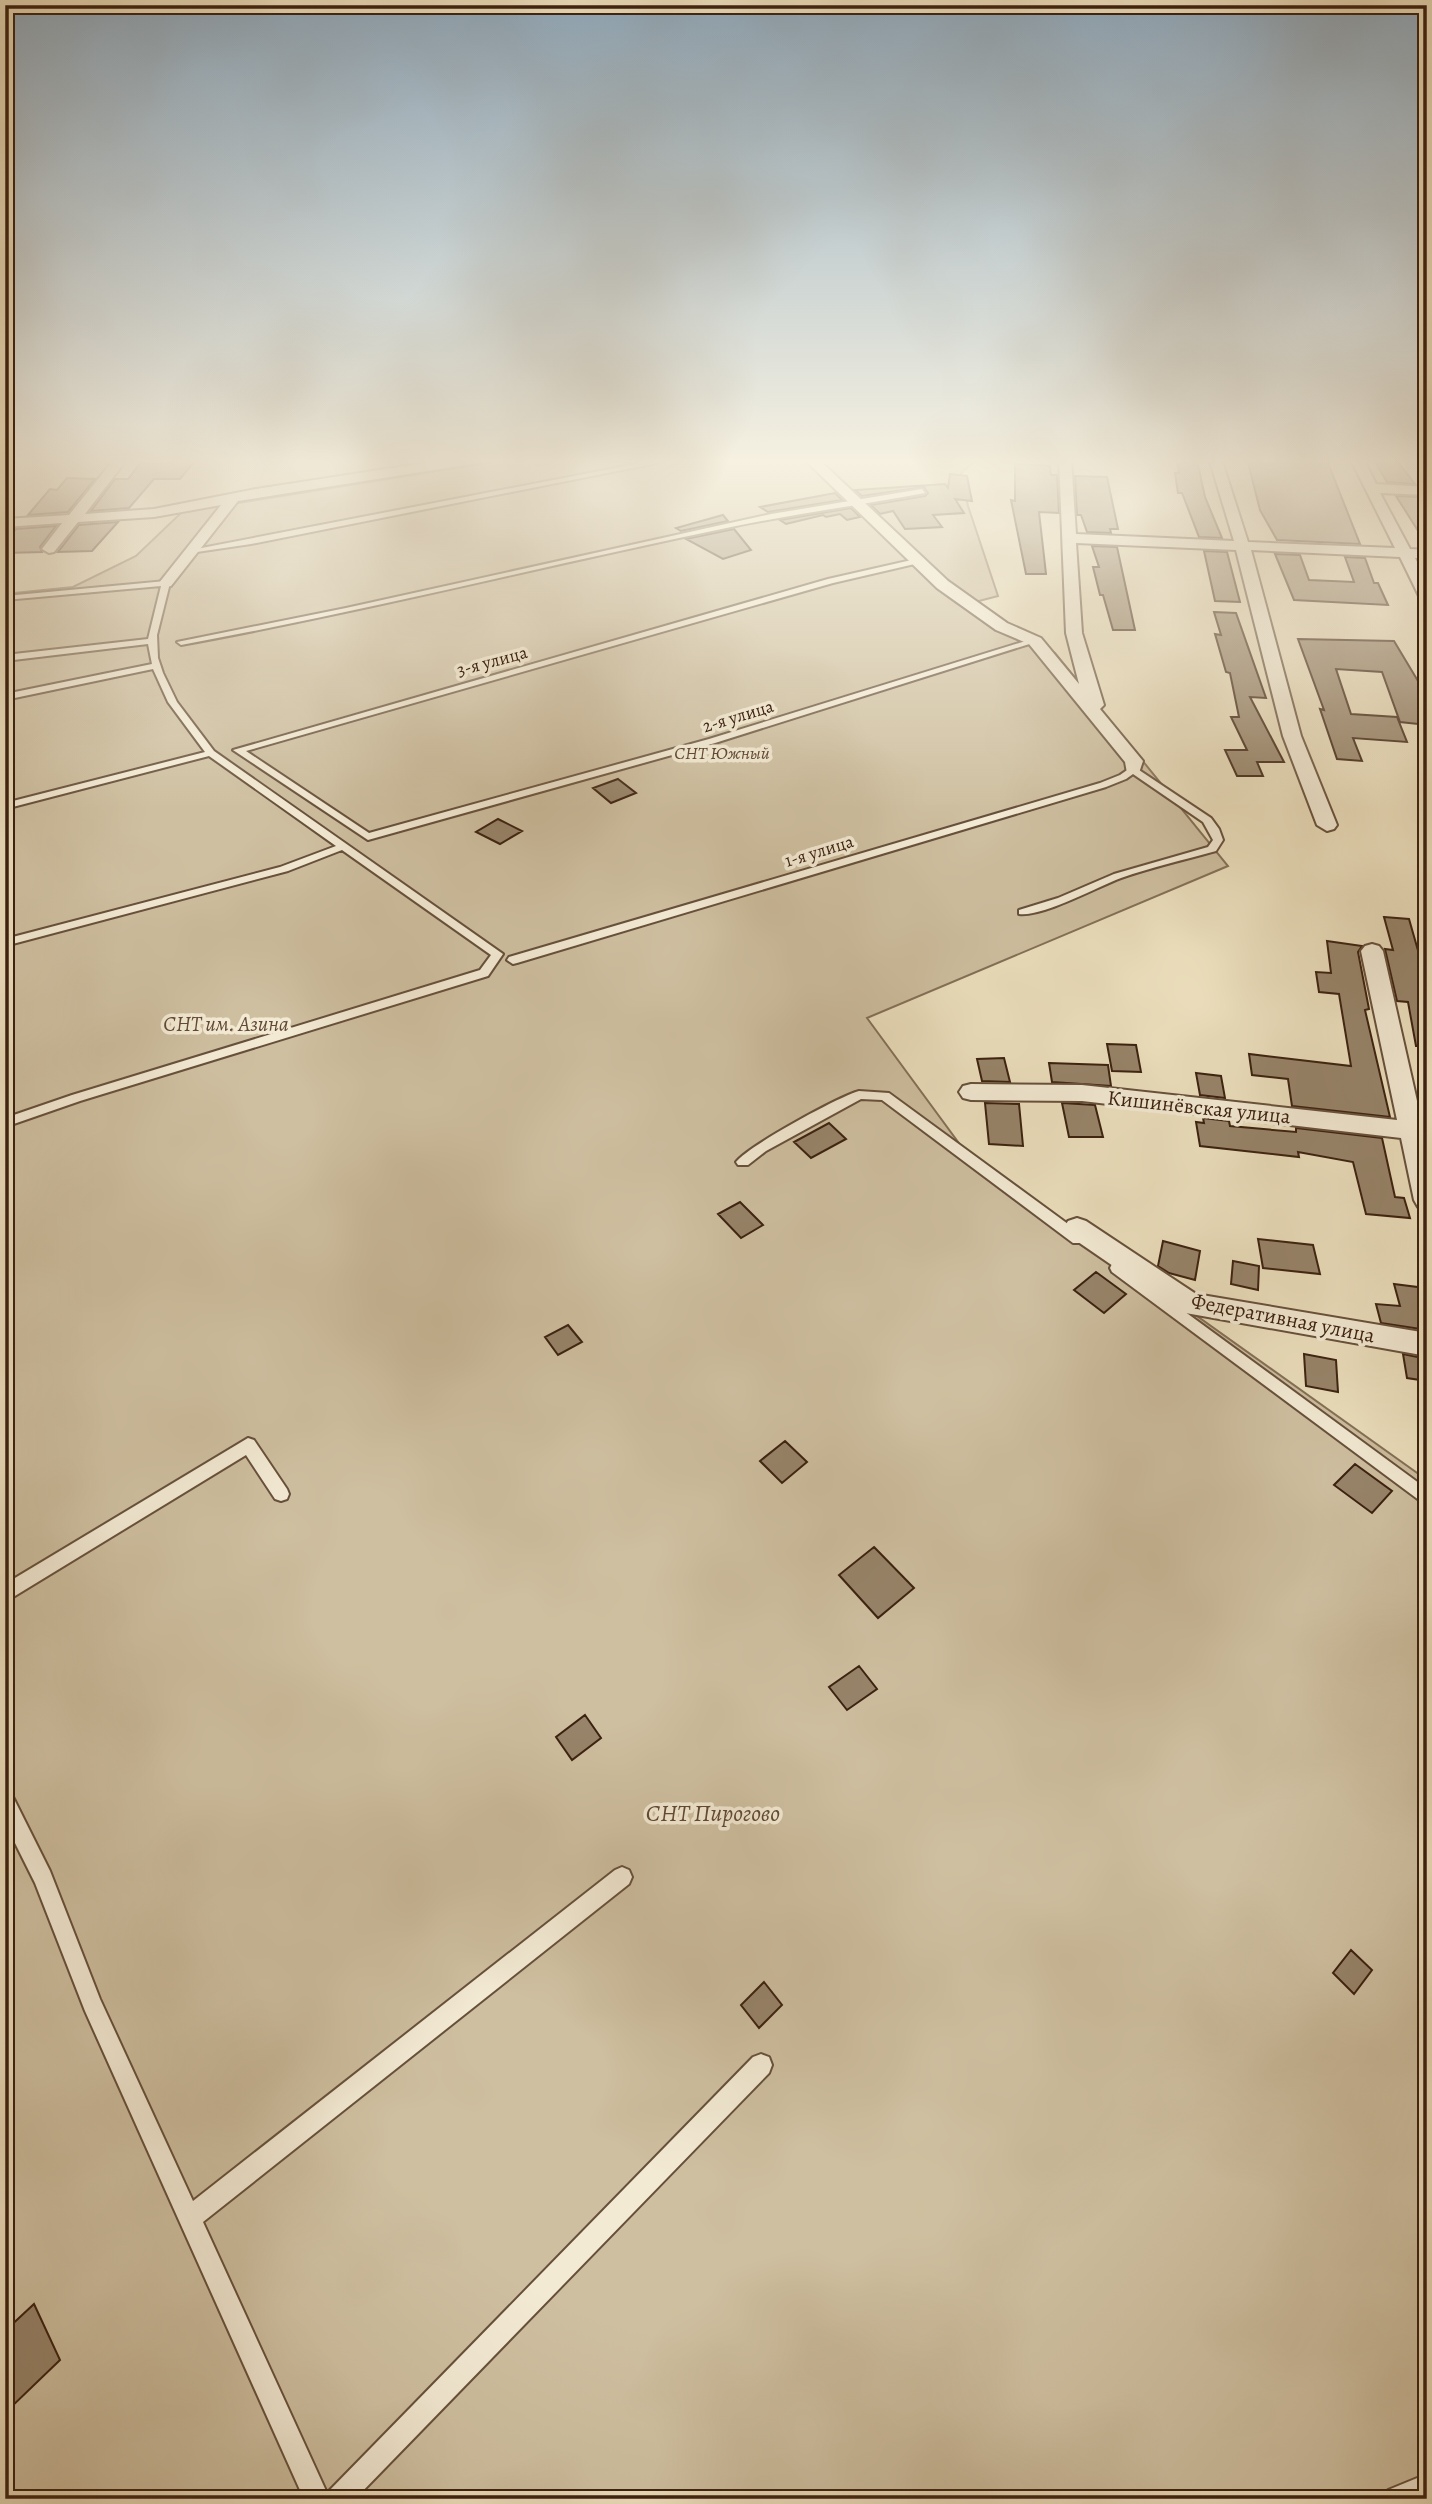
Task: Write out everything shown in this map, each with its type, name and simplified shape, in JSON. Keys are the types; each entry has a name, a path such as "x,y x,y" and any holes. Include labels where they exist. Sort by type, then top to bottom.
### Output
{"street":[{"path":"166,583 171,575"},
{"path":"934,575 1014,634 1055,637"},
{"path":"1064,575 1055,637 1092,701 1135,762"},
{"path":"1250,575 1292,736 1327,825"},
{"path":"1416,575 1427,596"},
{"path":"1055,637 1135,762"},
{"path":"1372,951 1418,1131 1427,1200"},
{"name":"Кишинёвская улица","path":"971,1092 1082,1093 1418,1131"},
{"name":"Федеративная улица","path":"1077,1228 1190,1304 1427,1345"}],"lane":[{"path":"181,642 374,605 506,575"},
{"name":"3-я улица","path":"368,837 238,750 857,575"},
{"path":"5,598 166,583 152,641 156,666 178,711 211,753 497,954 484,973 76,1098 5,1123"},
{"name":"2-я улица","path":"368,837 712,741 1055,637"},
{"path":"5,658 152,641"},
{"path":"5,697 156,666"},
{"path":"5,806 211,753"},
{"path":"1023,912 1062,900 1118,876 1212,849 1217,840 1214,829 1207,820 1135,762"},
{"name":"1-я улица","path":"513,960 1103,785 1123,777 1135,762"},
{"path":"5,943 284,869 344,846"},
{"path":"743,1162 761,1149 859,1095 885,1096 1427,1499"},
{"path":"5,1594 248,1445 281,1494"},
{"path":"5,1802 43,1878 92,2004 319,2498 761,2065"},
{"path":"189,2218 622,1877"}],"green space":[{"name":"СНТ Пирогово","path":"98,575 991,575 998,596 975,602 1005,627 1055,653 1228,866 867,1018 964,1150 1427,1480 1427,2499 5,2499 5,594 73,587"}],"building":[{"path":"1095,575 1123,575 1135,630 1113,630 1103,595 1100,595"},
{"path":"1209,575 1233,575 1240,602 1215,601"},
{"path":"1284,575 1307,575 1309,580 1354,582 1351,575 1371,575 1388,605 1294,600"},
{"path":"1214,612 1236,613 1266,698 1250,697 1284,762 1257,762 1263,776 1237,776 1225,750 1247,750 1231,717 1239,717 1230,673 1226,672 1215,634 1221,635"},
{"path":"1298,639 1394,641 1427,696 1427,725 1400,722 1382,672 1336,669 1351,714 1397,717 1407,742 1353,738 1362,761 1337,759 1320,709 1324,710"},
{"path":"618,779 636,793 611,803 593,788"},
{"path":"498,819 522,831 500,844 476,832"},
{"path":"1384,917 1409,919 1427,982 1427,1046 1416,1046 1408,1002 1397,1001 1385,949 1393,950"},
{"path":"1327,941 1362,946 1358,952 1369,1009 1365,1010 1390,1117 1292,1106 1288,1079 1252,1075 1249,1054 1351,1066 1339,994 1319,992 1316,972 1331,973"},
{"path":"1107,1044 1136,1045 1141,1072 1112,1071"},
{"path":"1004,1058 1010,1082 982,1081 977,1059"},
{"path":"1049,1063 1108,1065 1111,1086 1052,1082"},
{"path":"1196,1073 1221,1076 1225,1098 1200,1095"},
{"path":"985,1103 1019,1104 1023,1146 989,1144"},
{"path":"1062,1103 1095,1105 1103,1137 1069,1137"},
{"path":"1203,1118 1229,1121 1230,1126 1296,1132 1296,1128 1382,1138 1395,1197 1404,1198 1410,1218 1366,1214 1353,1162 1298,1152 1299,1157 1200,1146 1196,1122 1204,1123"},
{"path":"829,1123 846,1139 811,1158 794,1142"},
{"path":"740,1202 763,1225 741,1238 718,1214"},
{"path":"1258,1239 1313,1245 1320,1274 1263,1268"},
{"path":"1163,1241 1200,1251 1195,1280 1169,1273 1158,1266"},
{"path":"1233,1261 1259,1266 1258,1290 1231,1284"},
{"path":"1096,1272 1126,1294 1104,1313 1074,1290"},
{"path":"1394,1284 1425,1288 1427,1330 1381,1323 1376,1304 1400,1306"},
{"path":"568,1325 582,1342 558,1355 545,1337"},
{"path":"1304,1354 1336,1360 1338,1392 1306,1386"},
{"path":"1403,1354 1427,1359 1427,1381 1407,1378"},
{"path":"785,1441 807,1462 782,1483 760,1461"},
{"path":"1355,1464 1392,1491 1372,1513 1334,1485"},
{"path":"874,1547 914,1588 878,1618 839,1575"},
{"path":"859,1666 877,1689 847,1710 829,1687"},
{"path":"585,1715 601,1738 572,1760 556,1737"},
{"path":"1351,1950 1372,1970 1354,1994 1333,1973"},
{"path":"764,1982 782,2005 759,2028 741,2005"},
{"path":"34,2304 60,2360 5,2413 5,2331"}],"park label":[{"name":"СНТ Южный","path":"722,753"},
{"name":"СНТ им. Азина","path":"226,1024"}]}
